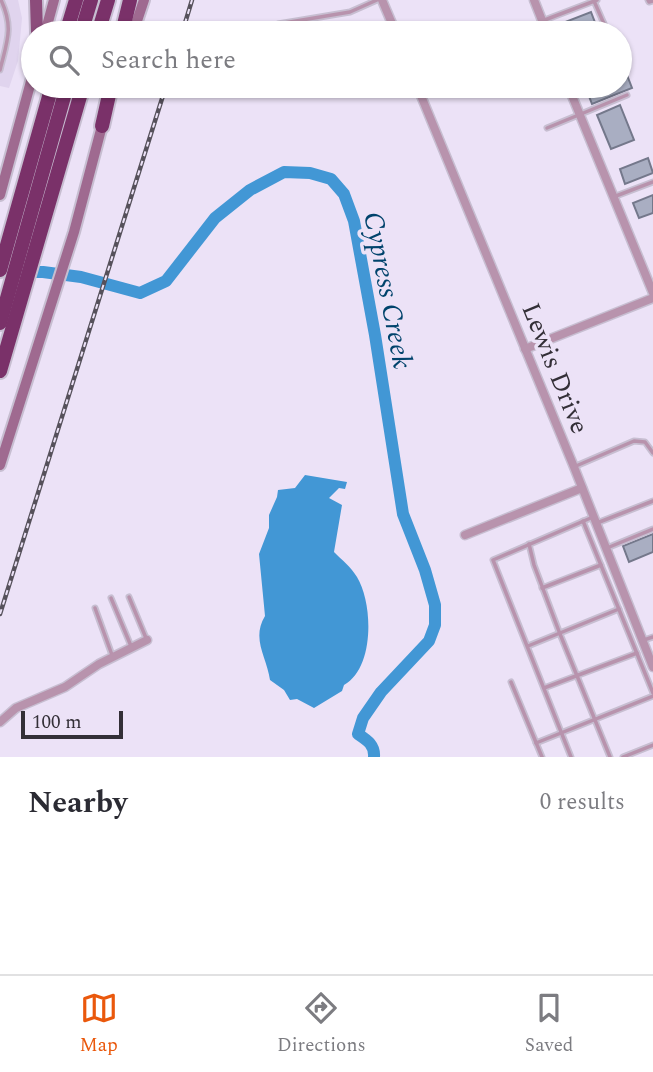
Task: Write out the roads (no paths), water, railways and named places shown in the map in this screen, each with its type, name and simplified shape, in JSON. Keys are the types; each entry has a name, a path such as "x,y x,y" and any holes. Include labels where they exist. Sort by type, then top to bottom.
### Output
{"highway":[{"path":"70,21 76,0"},
{"path":"85,21 92,0"},
{"path":"102,21 108,0"},
{"path":"125,21 130,0"},
{"path":"0,370 50,98"},
{"path":"26,231 63,98"},
{"path":"0,270 26,231 78,98"},
{"path":"102,126 110,98"}],"main road":[{"path":"36,0 37,21"},
{"path":"48,21 54,0"},
{"path":"137,21 144,0"},
{"path":"0,195 26,98"},
{"path":"0,465 74,232 102,126"}],"street":[{"path":"382,0 391,21"},
{"path":"534,0 542,21"},
{"name":"Lewis Drive","path":"422,98 653,667"},
{"path":"525,349 653,295 573,98"},
{"path":"465,534 582,488"},
{"path":"0,722 16,708 65,687 112,657 147,640"}],"lane":[{"path":"0,70 9,32 8,16 1,0"},
{"path":"296,21 350,12 377,0"},
{"path":"542,21 595,0 603,21"},
{"path":"547,128 620,98"},
{"path":"614,197 653,181"},
{"path":"574,467 634,441 645,442 651,446 653,453"},
{"path":"571,757 493,560 583,521 594,521 653,501"},
{"path":"536,743 653,694 583,521"},
{"path":"605,549 653,529"},
{"path":"529,544 542,588 610,757"},
{"path":"542,588 601,565"},
{"path":"129,597 147,640"},
{"path":"111,598 131,648"},
{"path":"95,608 112,657"},
{"path":"528,646 619,609"},
{"path":"642,640 653,637"},
{"path":"544,688 637,653"},
{"path":"511,682 542,757"},
{"path":"623,757 653,745"}],"water":[{"path":"305,475 347,482 345,489 339,488 329,498 342,505 334,552 357,577 366,602 368,618 366,650 354,677 344,685 342,691 314,708 297,699 290,700 284,690 270,680 259,632 265,616 259,554 269,528 269,515 278,490 295,488"}],"waterway":[{"name":"Cypress Creek","path":"20,272 81,277 140,293 166,281 215,218 250,190 284,172 310,173 331,179 344,194 354,221 403,514 425,570 435,605 435,625 429,641 381,692 363,718 358,734 372,746 374,757"}],"railway":[{"path":"186,21 192,0"},
{"path":"0,614 162,98"}]}
